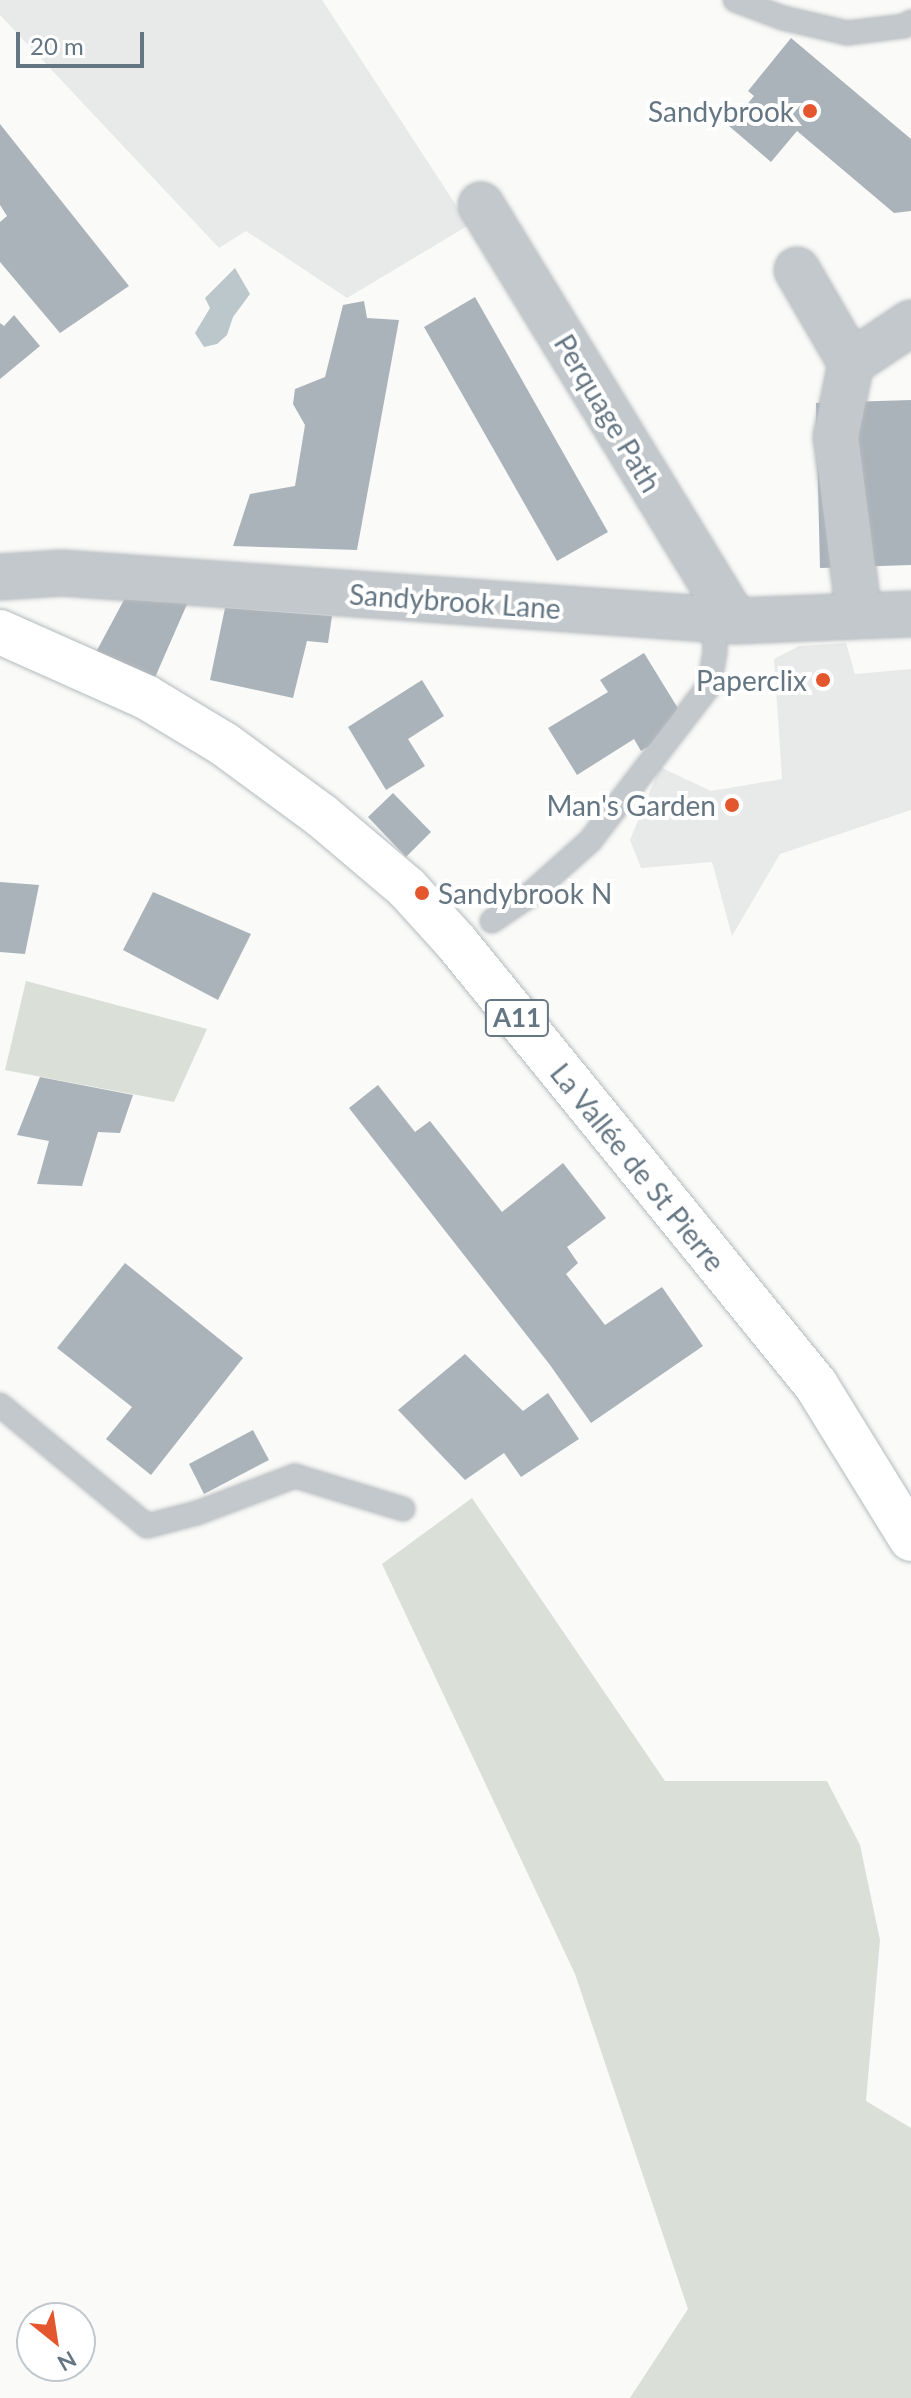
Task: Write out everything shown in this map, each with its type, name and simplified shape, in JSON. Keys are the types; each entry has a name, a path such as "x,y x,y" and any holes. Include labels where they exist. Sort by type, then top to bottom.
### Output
{"main road":[{"name":"La Vallée de St Pierre","path":"0,632 146,697 224,744 322,816 407,888 456,942 816,1385 911,1539"}],"street":[{"name":"Perquage Path","path":"481,205 724,620"},
{"path":"797,270 851,363 836,437 859,615"},
{"path":"851,363 911,323"},
{"name":"Sandybrook Lane","path":"0,577 62,573 724,620 911,614"}],"lane":[{"path":"735,0 783,18 847,33 904,26 911,22"},
{"path":"492,921 526,898 590,841 709,686 724,620"},
{"path":"0,1405 147,1526 197,1513 295,1476 403,1509"}],"shaded area":[{"path":"0,0 322,0 469,225 347,298 246,231 219,248 0,15"},
{"path":"235,268 250,294 233,317 227,335 217,344 204,347 195,333 210,308 205,298"},
{"path":"846,643 855,674 911,669 911,810 780,854 732,936 712,862 641,868 630,840 660,767 711,791 782,779 774,659 799,646"},
{"path":"26,981 207,1029 174,1102 5,1070"},
{"path":"472,1498 665,1781 827,1781 860,1845 880,1940 866,2101 911,2128 911,2398 630,2398 688,2309 575,1974 382,1564"}],"building":[{"name":"Sandybrook","path":"791,38 911,139 911,211 894,213 797,131 771,162 729,126 754,96 748,91"},
{"path":"0,124 129,286 60,333 0,262 0,222 7,216 0,205"},
{"path":"475,297 608,532 557,561 424,327"},
{"path":"364,301 367,318 399,320 357,550 233,546 250,494 295,486 305,425 293,404 295,389 325,377 343,305"},
{"path":"14,315 40,346 0,379 0,323 4,326"},
{"path":"911,400 911,565 820,568 816,403"},
{"path":"125,598 188,602 153,682 95,654"},
{"path":"225,608 332,616 328,643 307,641 293,698 210,680"},
{"path":"644,653 687,723 641,751 634,739 577,775 548,728 608,692 600,680"},
{"path":"422,680 444,716 408,739 425,766 386,790 348,727"},
{"path":"393,793 431,832 406,857 368,817"},
{"path":"0,882 39,885 25,954 0,952"},
{"path":"153,892 251,934 218,1000 123,950"},
{"path":"40,1077 133,1095 120,1133 98,1132 82,1186 37,1184 49,1141 17,1135"},
{"path":"378,1085 415,1132 430,1121 502,1212 563,1163 606,1218 567,1247 578,1263 566,1274 605,1325 662,1287 703,1346 591,1423 550,1365 349,1108"},
{"path":"125,1263 243,1358 151,1475 106,1439 132,1407 57,1348"},
{"path":"465,1354 523,1411 548,1393 579,1439 521,1477 504,1453 465,1480 398,1410"},
{"path":"253,1430 269,1460 204,1494 189,1464"}],"place":[{"name":"Sandybrook","path":"810,111"},
{"name":"Paperclix","path":"823,680"},
{"name":"Man's Garden","path":"732,805"},
{"name":"Sandybrook N","path":"422,893"}]}
